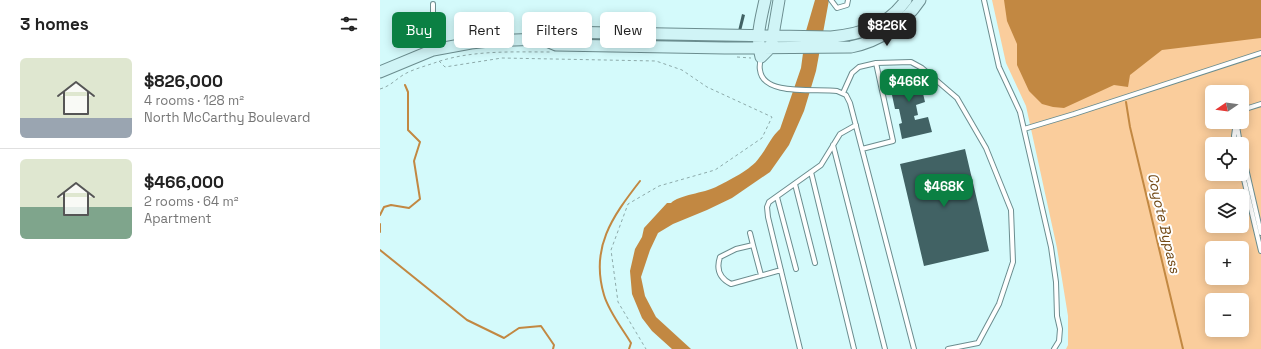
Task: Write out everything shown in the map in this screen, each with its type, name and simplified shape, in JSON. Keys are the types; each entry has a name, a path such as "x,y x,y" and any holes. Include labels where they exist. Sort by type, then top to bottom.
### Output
{"main road":[{"path":"759,47 765,0"},
{"path":"771,47 779,0"},
{"path":"380,72 433,50 489,41 542,39 557,32 759,47 795,48 831,42 875,27 891,16 906,0"},
{"path":"759,47 773,36 796,36 861,45 880,37 903,21 920,0"}],"lane":[{"path":"832,1 837,8 843,8 847,5 848,0"},
{"path":"984,0 999,67 1020,112 1051,247 1056,282 1057,316 1060,329 1059,341 1054,349"},
{"path":"433,4 433,50"},
{"path":"759,47 760,71 764,81 773,87 786,89 826,89 837,91 846,95 856,124 914,349"},
{"path":"1024,128 1074,114 1261,53"},
{"path":"843,94 852,73 859,67 876,63 911,62 922,68 956,98 986,148 1011,210 1013,262 999,304 978,343 948,349"},
{"path":"862,149 893,141 876,63"},
{"path":"1249,108 1261,104"},
{"path":"800,349 767,207 770,202 821,165 840,134 856,124"},
{"path":"833,145 885,349"},
{"path":"811,172 854,349"},
{"path":"1244,181 1261,251"},
{"path":"1249,181 1261,232"},
{"path":"795,184 815,263"},
{"path":"778,197 796,269"},
{"path":"750,233 762,275"},
{"path":"753,245 736,249 720,257 718,273 724,281 730,284 781,270"}],"path":[{"path":"732,57 759,47"},
{"path":"380,89 390,86 402,76 439,61 500,51 554,53"},
{"path":"439,61 445,67 502,58 656,61 682,70 708,87 772,117 762,138 715,170 658,186 628,204 611,250 618,302 646,349"}],"shaded area":[{"path":"815,0 829,0 816,71 804,111 789,145 770,172 732,198 673,224 658,233 650,250 641,277 645,296 656,317 691,349 672,349 652,331 642,318 632,294 630,271 635,249 642,237 644,228 667,203 671,203 680,198 711,189 721,184 751,166 762,154 780,129 801,68 806,31"},
{"path":"992,0 1261,0 1261,349 1066,349 1068,345 1068,316 1057,248 1026,106 1006,63"},
{"path":"1004,0 1261,0 1261,38 1162,50 1130,75 1128,87 1114,85 1064,108 1053,107 1042,104 1029,91 1017,65 1017,44 1007,21"}],"building":[{"path":"742,14 745,15 741,31 738,31"},
{"path":"899,69 900,77 918,72 925,102 916,105 918,115 914,116 915,120 928,117 932,132 902,139 899,124 902,123 899,109 895,109 887,72"},
{"path":"965,149 989,251 924,266 900,164"}],"waterway":[{"path":"380,215 384,207 391,205 409,208 420,199 414,161 420,142 408,130 408,92 405,85"},
{"name":"Coyote Bypass","path":"1126,102 1130,127 1183,349"},
{"path":"629,349 631,343 612,314 606,301 600,278 600,262 606,234 621,207 640,181"},
{"path":"380,224 380,232"},
{"path":"380,250 467,320 504,338 519,328 541,326 554,345 553,349"}]}
